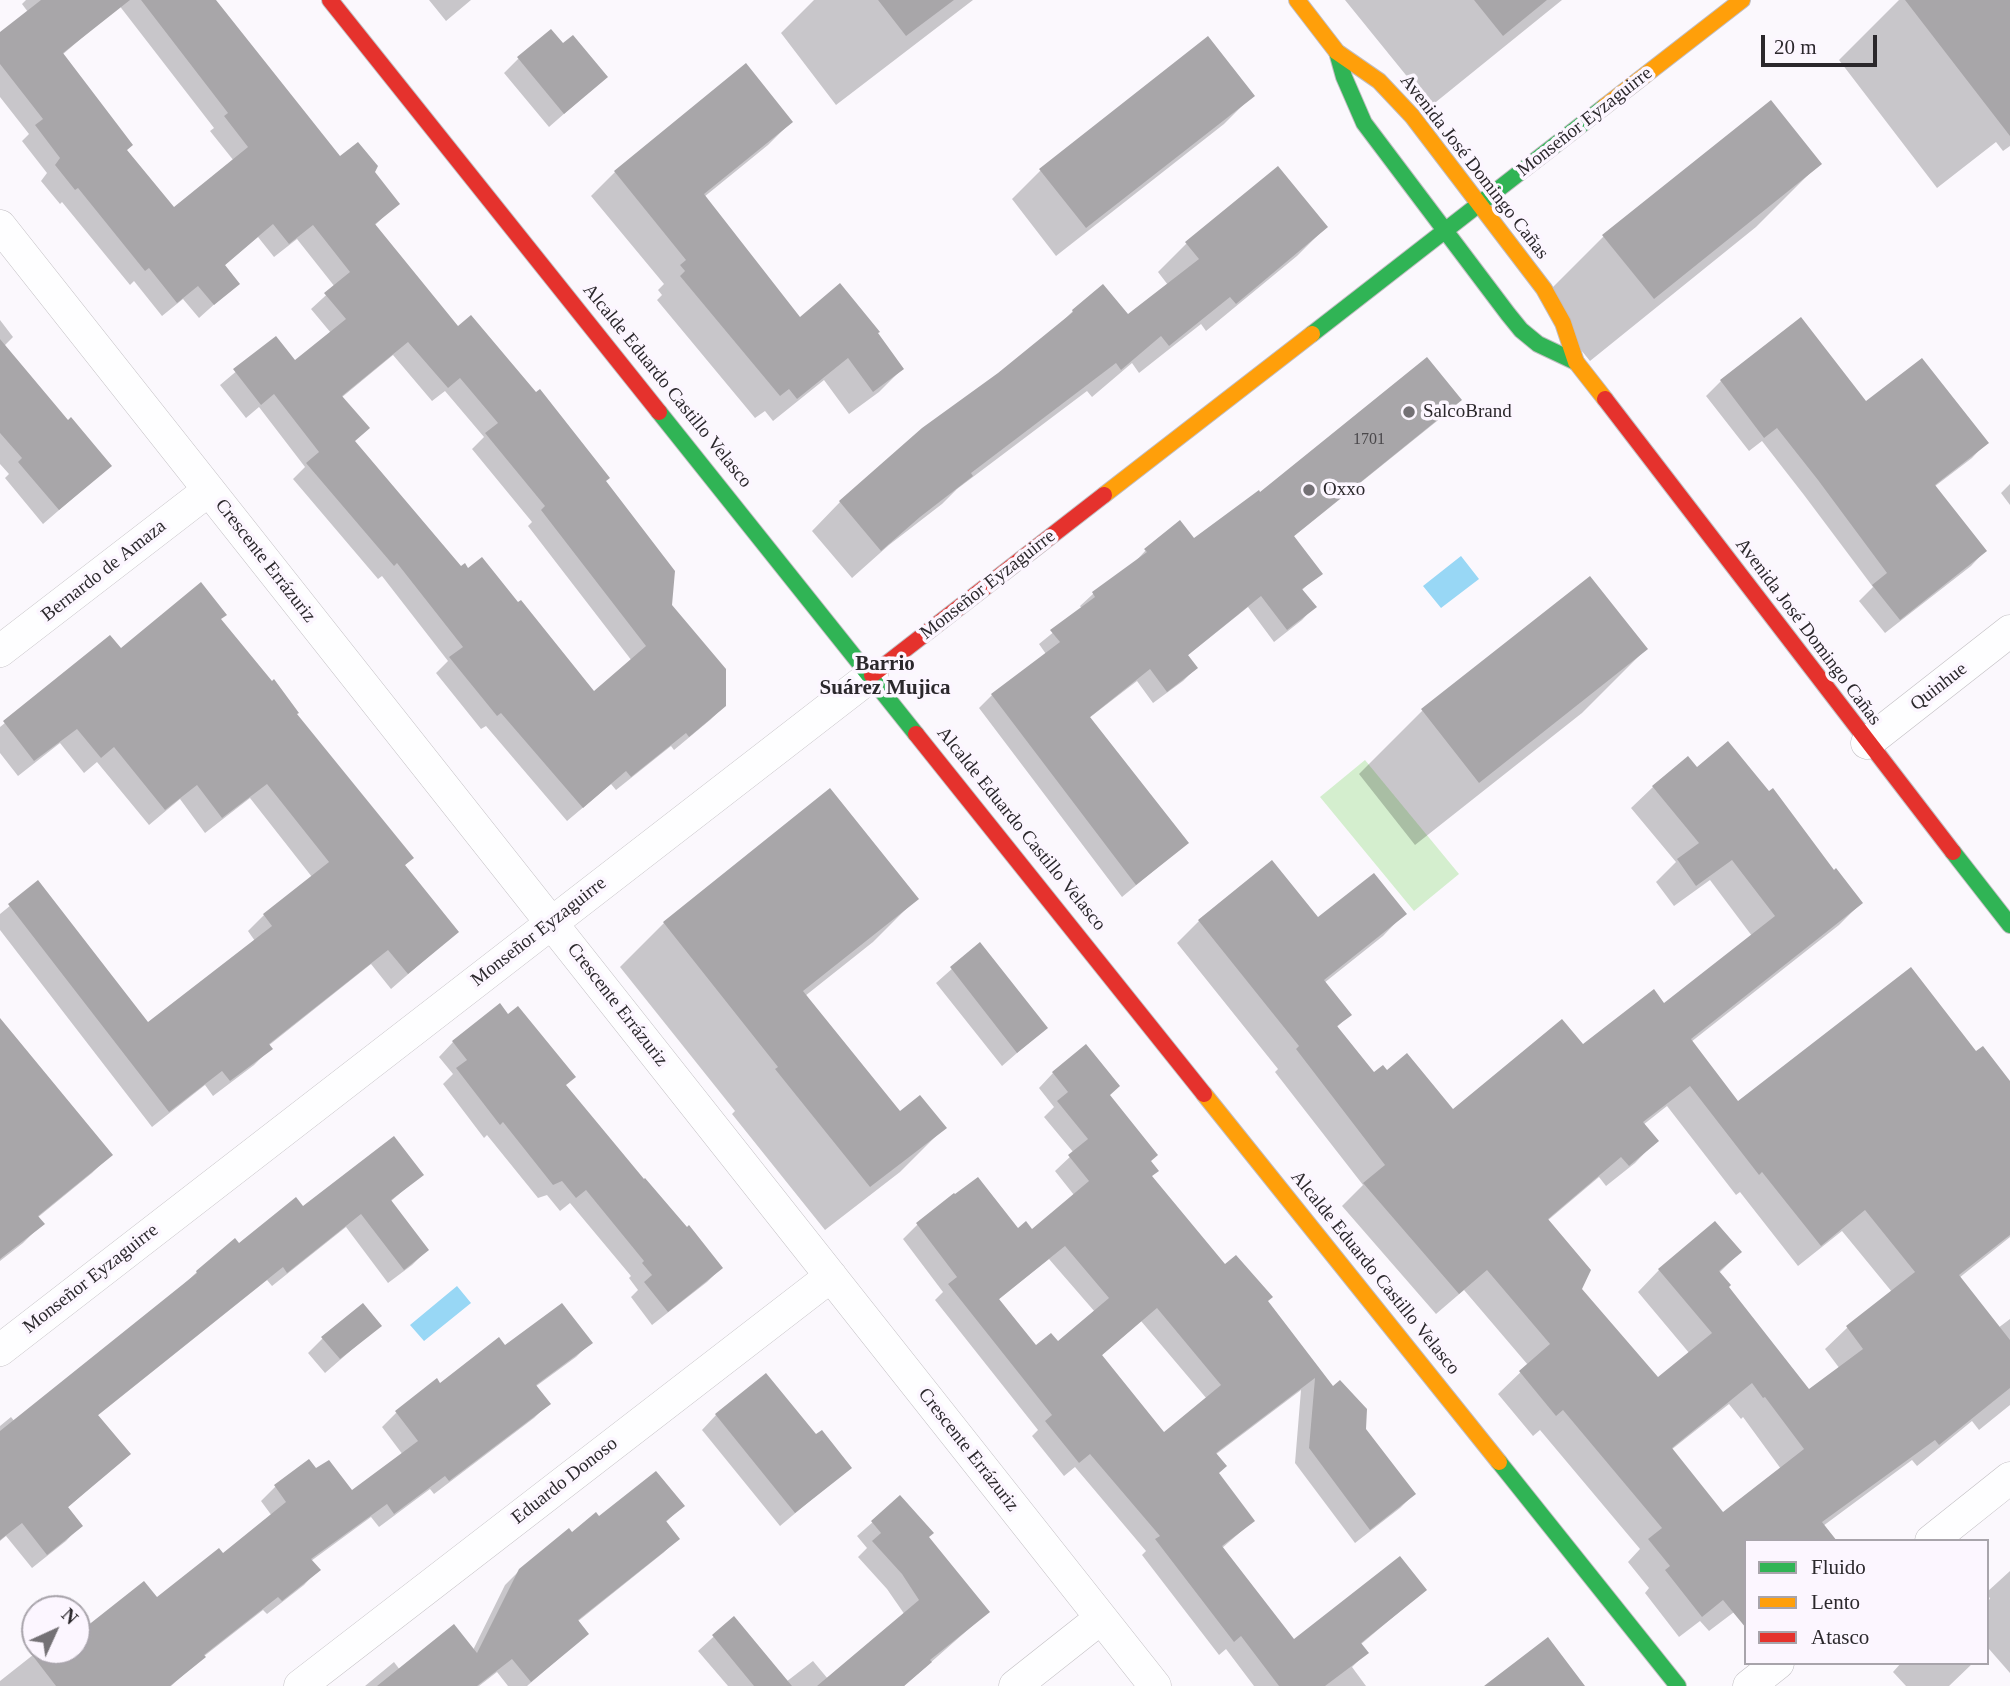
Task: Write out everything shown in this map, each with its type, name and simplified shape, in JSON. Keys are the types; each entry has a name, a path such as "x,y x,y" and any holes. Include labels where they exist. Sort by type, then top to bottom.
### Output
{"street":[{"name":"Alcalde Eduardo Castillo Velasco","path":"330,0 872,674 1678,1686"},
{"name":"Avenida José Domingo Cañas","path":"1297,0 1337,52 1369,73 1396,97 1544,289 1563,323 1576,362 1867,743 2010,925"},
{"name":"Monseñor Eyzaguirre","path":"0,1350 1742,0"},
{"name":"Avenida José Domingo Cañas","path":"1337,52 1344,78 1364,123 1444,231 1521,330 1538,344 1576,362"},
{"name":"Crescente Errázuriz","path":"0,226 1155,1686"},
{"name":"Bernardo de Amaza","path":"0,651 209,490"},
{"name":"Quinhue","path":"1867,743 2010,632"},
{"name":"Eduardo Donoso","path":"300,1686 831,1276"},
{"path":"1934,1539 2010,1478"},
{"path":"1015,1686 1101,1618"},
{"path":"1749,1686 1775,1665"}],"green space":[{"path":"1365,760 1459,874 1414,911 1320,797"}],"water":[{"path":"1461,556 1479,579 1441,608 1423,586"},
{"path":"457,1286 471,1303 424,1341 410,1325"}],"building":[{"path":"41,0 130,0 63,53 133,145 127,150 174,207 248,147 224,116 228,113 141,0 216,0 340,156 358,142 378,166 375,172 400,204 375,224 458,326 471,315 536,392 540,389 610,478 606,481 675,571 672,605 726,669 726,706 689,737 686,733 631,777 626,771 583,808 501,713 497,716 449,657 463,647 397,563 394,566 306,463 319,452 274,394 261,405 233,369 276,336 295,360 346,319 324,293 350,272 313,225 289,244 273,224 225,265 240,284 214,305 198,286 177,303 149,268 145,271 78,188 75,190 55,165 60,158 35,125 43,119 0,64 0,32","holes":["408,342 448,388 460,378 498,423 485,433 545,506 541,510 646,646 594,691 521,600 518,602 482,557 468,568 465,563 461,566 355,441 370,428 342,396"]},
{"path":"878,0 954,0 906,36"},
{"path":"1474,0 1547,0 1503,36"},
{"path":"1905,0 2010,0 2010,136"},
{"path":"551,29 563,43 573,35 608,77 564,114 517,57"},
{"path":"1208,36 1255,96 1086,228 1039,169"},
{"path":"746,63 793,122 704,194 800,317 840,283 880,332 878,333 904,369 873,392 848,358 797,399 789,389 780,396 680,276 685,271 680,265 686,260 614,171"},
{"path":"1771,100 1822,164 1654,299 1602,235"},
{"path":"1278,166 1328,227 1236,304 1230,297 1169,346 1161,336 1121,370 1116,363 971,473 973,476 881,551 839,501 922,428 998,373 1103,284 1128,314 1199,259 1185,242"},
{"path":"1801,317 1866,401 1922,358 1989,443 1935,485 1987,551 1900,620 1872,585 1887,573 1818,480 1777,428 1764,438 1720,380"},
{"path":"0,339 68,420 71,417 112,466 59,510 18,462 22,458 0,433"},
{"path":"1427,357 1462,400 1294,536 1323,574 1302,589 1317,607 1287,630 1261,596 1188,655 1198,668 1167,692 1150,669 1090,717 1189,843 1136,885 991,694 1060,642 1050,630 1095,597 1092,592 1147,552 1144,549 1180,520 1194,538 1259,490 1260,492"},
{"path":"1590,576 1648,649 1479,783 1421,709"},
{"path":"201,582 227,615 221,619 272,681 274,679 299,713 297,714 414,858 405,865 459,932 408,974 388,950 269,1044 273,1049 230,1081 222,1071 169,1112 8,904 38,880 148,1022 272,926 263,914 329,862 267,784 222,818 197,785 165,810 114,747 101,758 77,729 34,761 3,721 110,635 121,648"},
{"path":"1728,741 1769,791 1773,788 1834,870 1836,868 1863,903 1691,1039 1738,1101 1911,967 1976,1051 1983,1046 2010,1081 2010,1235 1959,1275 2010,1340 2010,1388 1939,1445 1935,1440 1822,1522 1835,1539 1744,1539 1744,1626 1723,1600 1702,1617 1665,1570 1670,1566 1648,1539 1662,1528 1563,1410 1556,1416 1519,1371 1550,1344 1487,1270 1459,1294 1363,1183 1385,1165 1296,1049 1299,1046 1198,920 1272,860 1318,917 1374,873 1407,914 1324,980 1352,1015 1337,1026 1374,1072 1383,1065 1387,1070 1407,1053 1453,1109 1562,1019 1583,1044 1654,989 1664,1003 1775,916 1732,860 1696,886 1677,859 1699,843 1652,786 1688,756 1697,767","holes":["1690,1086 1759,1175 1762,1172 1821,1246 1865,1210 1915,1272 1846,1326 1863,1349 1809,1389 1719,1271 1742,1252 1715,1221 1658,1269 1712,1333 1658,1377 1582,1289 1591,1270 1548,1219 1621,1157 1629,1166 1659,1141 1643,1122","1752,1383 1763,1398 1765,1397 1804,1449 1723,1512 1672,1448"]},
{"path":"830,788 919,899 803,991 900,1111 920,1095 947,1128 870,1187 775,1069 778,1067 663,922"},
{"path":"980,942 1048,1028 1017,1053 950,967"},
{"path":"500,1003 508,1014 518,1006 576,1077 566,1085 644,1179 687,1227 689,1225 723,1268 668,1312 644,1282 652,1275 642,1263 644,1261 586,1190 576,1198 562,1181 553,1185 503,1122 500,1125 456,1068 467,1060 452,1041"},
{"path":"0,1018 113,1155 38,1216 45,1224 0,1259"},
{"path":"1086,1044 1120,1086 1110,1095 1158,1155 1151,1161 1159,1171 1152,1176 1225,1264 1236,1255 1273,1297 1268,1301 1333,1386 1340,1380 1367,1409 1366,1429 1416,1494 1370,1530 1309,1448 1315,1378 1216,1453 1227,1466 1219,1473 1255,1521 1222,1546 1294,1639 1400,1556 1427,1590 1361,1643 1369,1653 1325,1686 1279,1686 1241,1636 1234,1642 1155,1539 1160,1536 1090,1454 1079,1463 1045,1421 1052,1415 948,1284 957,1277 916,1223 978,1177 1018,1228 1026,1221 1032,1229 1089,1181 1068,1155 1088,1139 1057,1101 1068,1092 1052,1072","holes":["1065,1246 1109,1298 1058,1341 1051,1333 1036,1345 999,1299","1157,1308 1221,1385 1164,1432 1102,1355"]},
{"path":"394,1136 424,1175 391,1200 429,1250 404,1270 361,1214 287,1273 283,1267 98,1415 131,1454 68,1507 83,1526 47,1555 22,1523 0,1540 0,1431 197,1273 196,1271 235,1238 239,1243 296,1197 303,1206"},
{"path":"363,1303 382,1326 340,1359 321,1337"},
{"path":"562,1303 593,1343 536,1385 551,1404 449,1481 445,1476 394,1514 387,1504 311,1559 321,1570 282,1601 278,1597 204,1655 206,1657 170,1686 56,1686 40,1665 91,1665 91,1623 144,1581 157,1597 219,1548 223,1553 286,1502 274,1485 309,1459 316,1468 329,1460 352,1490 418,1441 395,1411 437,1378 440,1383 499,1337 505,1345"},
{"path":"766,1373 816,1434 822,1430 852,1468 795,1513 715,1414"},
{"path":"656,1471 685,1506 666,1521 680,1539 578,1620 589,1634 531,1682 512,1659 477,1686 377,1686 454,1624 477,1653 519,1569 569,1528 572,1532 596,1512 599,1516"},
{"path":"900,1495 934,1533 929,1537 990,1612 930,1660 932,1662 904,1686 817,1686 919,1600 902,1574 872,1541 881,1533 871,1521"},
{"path":"734,1616 792,1686 754,1686 712,1635"},
{"path":"1548,1637 1585,1686 1484,1686"}],"traffic: fast":[{"path":"1337,52 1344,77 1364,123 1508,314 1521,330 1538,344 1576,362"},
{"path":"1312,334 1604,107"},
{"path":"659,412 916,734"},
{"path":"1953,852 2010,925"},
{"path":"1499,1462 1678,1686"}],"traffic: slow":[{"path":"1297,0 1337,52 1379,81 1412,116 1544,289 1563,323 1576,362 1605,399"},
{"path":"1604,107 1742,0"},
{"path":"1104,495 1312,334"},
{"path":"1204,1094 1499,1462"}],"traffic: jam":[{"path":"330,0 659,412"},
{"path":"1605,399 1953,852"},
{"path":"872,675 1104,495"},
{"path":"916,734 1204,1094"}],"place":[{"name":"SalcoBrand","path":"1409,412"},
{"name":"Oxxo","path":"1309,490"}],"district":[{"name":"Barrio Suárez Mujica","path":"885,677"}]}
